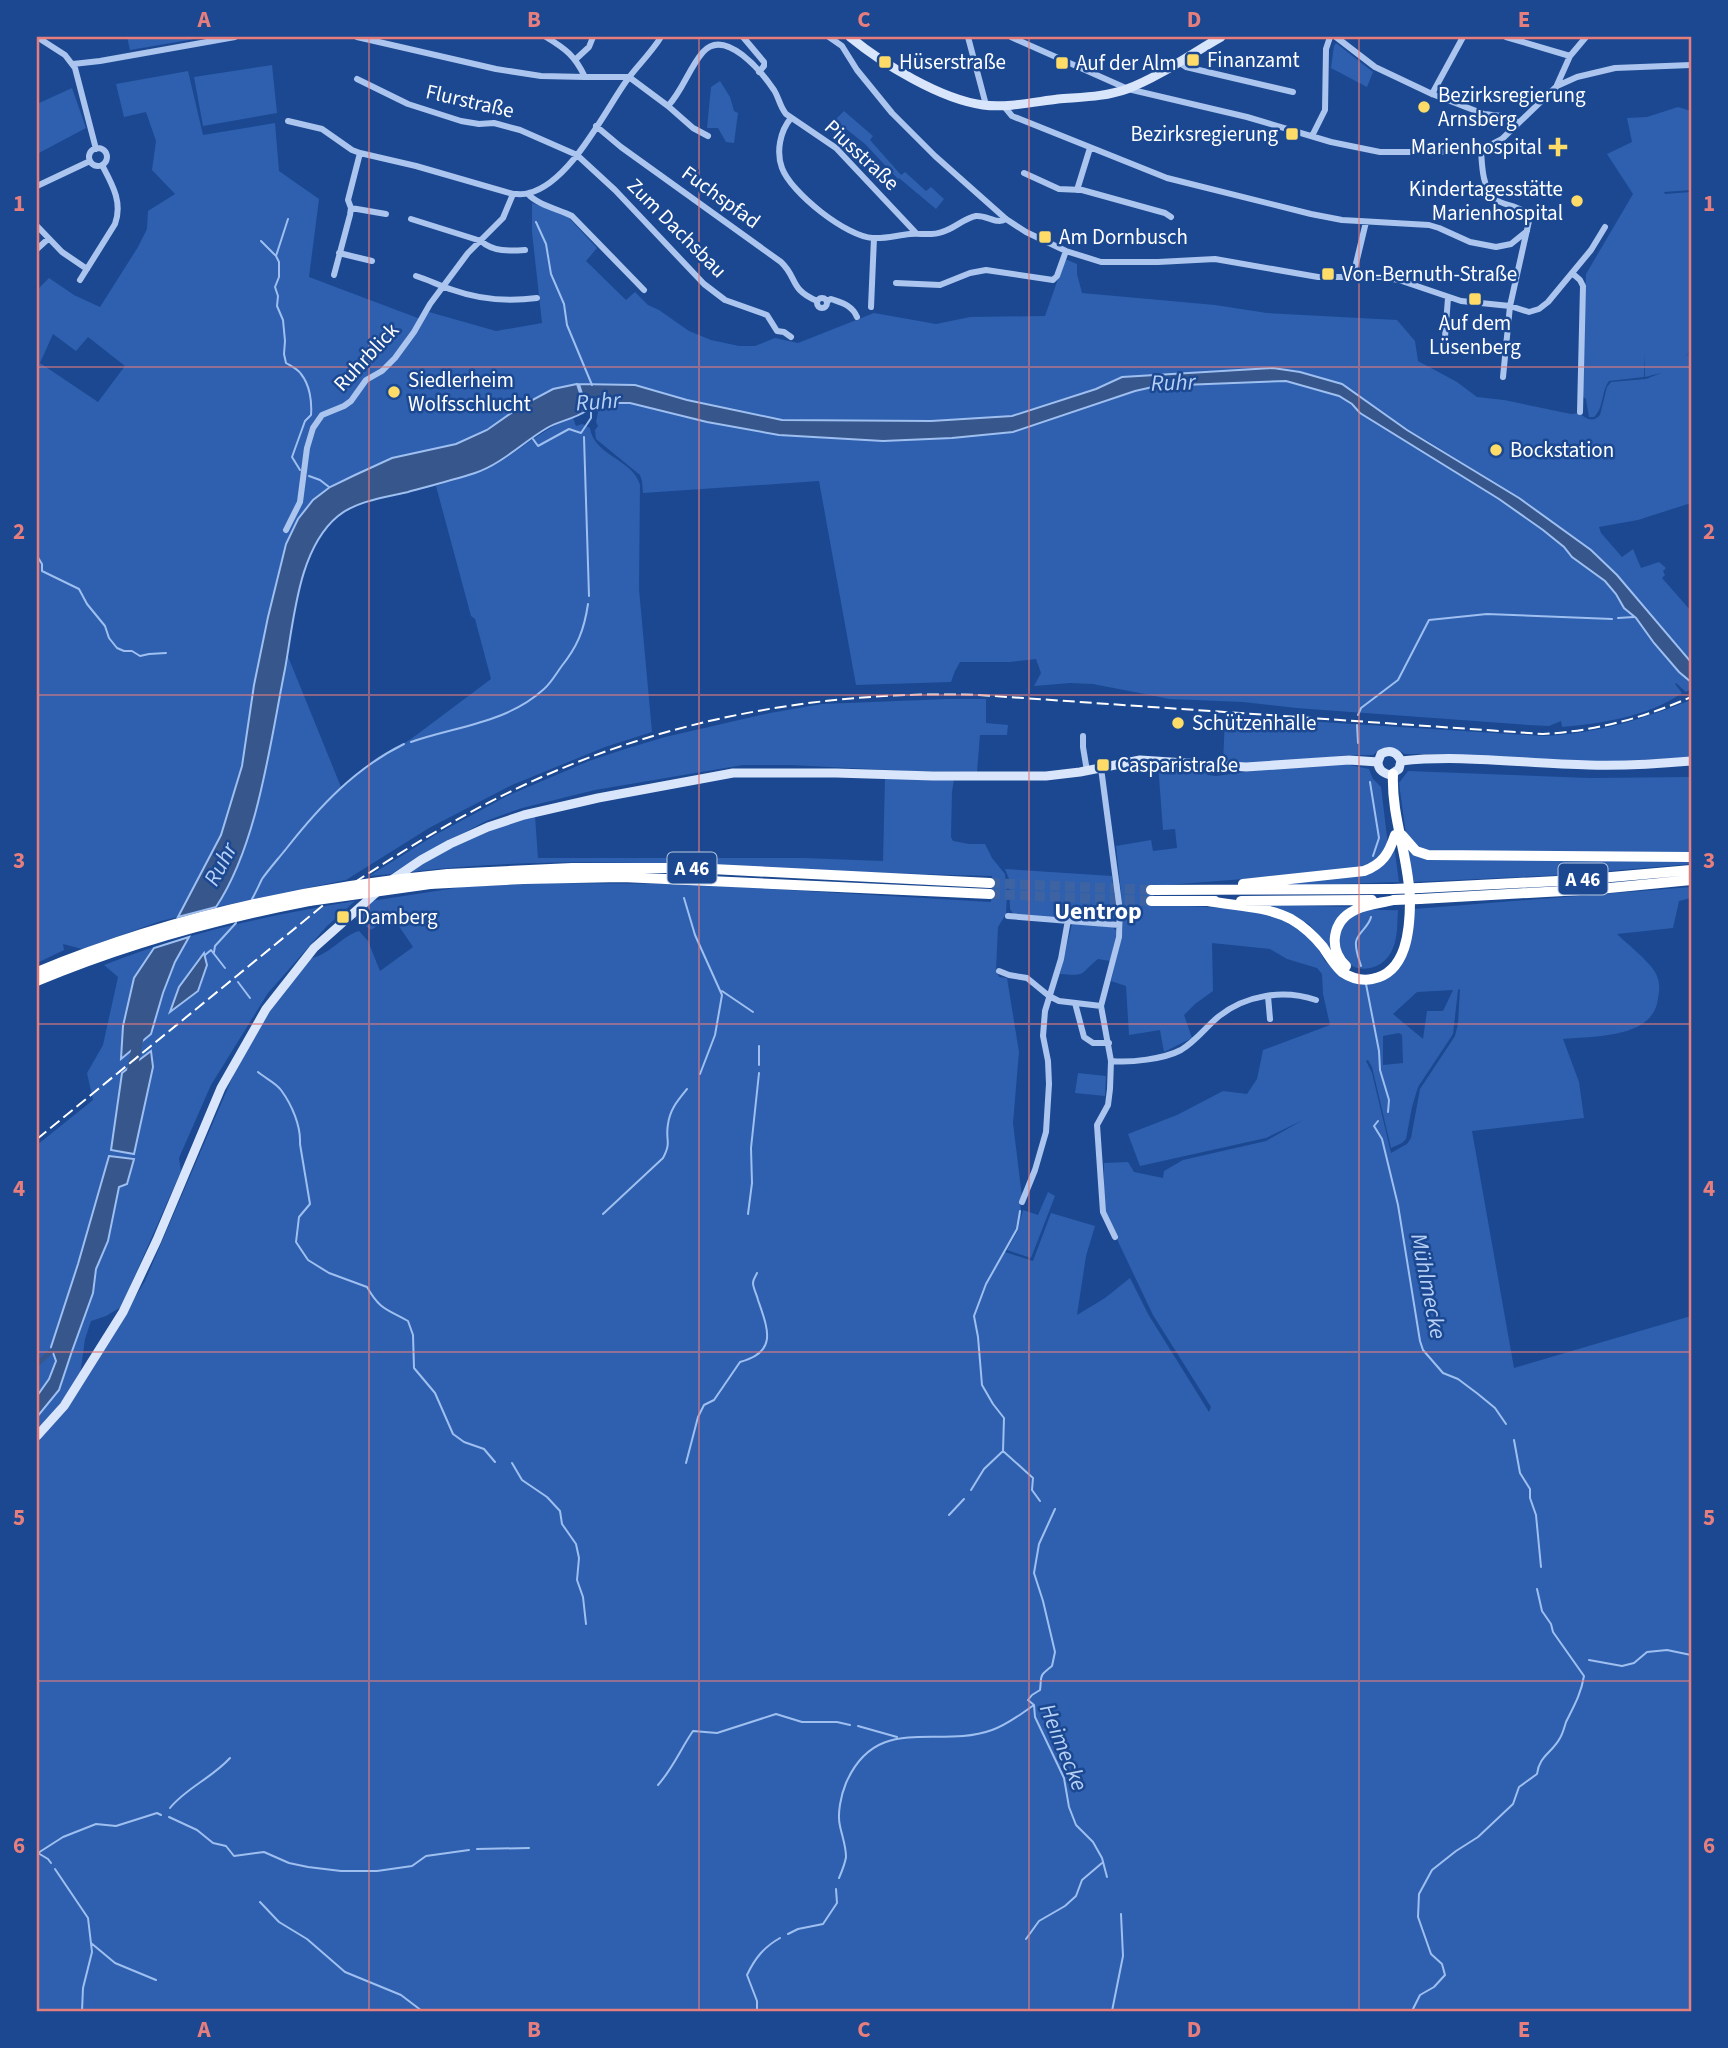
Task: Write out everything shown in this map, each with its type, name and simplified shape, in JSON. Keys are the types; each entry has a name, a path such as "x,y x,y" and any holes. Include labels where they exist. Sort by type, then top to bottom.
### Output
{"highway":[{"path":"1389,774 1403,897 1403,925 1398,948 1391,962 1378,972 1359,973 1346,966 1335,949 1335,935 1340,923 1349,913 1393,895"},
{"path":"1397,834 1412,848 1427,855 1691,857"},
{"path":"1182,891 1364,871 1376,866 1386,857 1397,834"},
{"path":"1208,901 1263,909 1283,915 1309,932 1334,964 1346,974 1362,980 1379,978 1391,971 1399,961 1408,928 1409,887 1397,834"},
{"name":"A 46","path":"37,972 113,943 222,911 334,888 447,874 525,869 692,868 990,889 622,877 524,878 430,884 349,894 233,917 120,950 37,981"},
{"name":"A 46","path":"1393,895 1182,891 1151,896 1208,901 1393,895 1691,870"},
{"name":"A 46","path":"1420,893 1599,889 1691,880"}],"main road":[{"path":"850,37 877,57 915,79 950,96 986,105 1100,95 1128,89 1221,37"},
{"path":"1390,751 1401,761 1399,769 1389,774 1380,769 1378,762 1381,754 1390,751"},
{"path":"1401,761 1430,758 1588,765 1691,761"},
{"path":"37,1436 68,1399 127,1304 221,1088 275,995 314,948 348,916 383,886 450,844 524,815 733,773 1058,775 1140,760 1246,768 1349,760 1378,762"}],"street":[{"path":"37,37 65,55 72,64 78,77 96,149"},
{"path":"72,64 234,37"},
{"path":"357,37 496,69 541,76 629,78 708,136"},
{"path":"546,37 567,49 585,77"},
{"path":"576,60 589,47 593,37"},
{"name":"Piusstraße","path":"743,37 764,62 759,72"},
{"path":"828,37 840,43 865,81 935,156 1006,219 1066,251 1101,262 1215,259 1318,277 1353,276 1399,280 1448,298 1510,306 1530,312 1548,302 1591,250 1605,228"},
{"path":"968,37 986,105"},
{"path":"1010,37 1128,89 1247,117 1331,142 1380,152 1481,150 1502,139 1557,86 1592,72 1615,68 1691,65"},
{"path":"1312,136 1325,110 1326,49 1330,37"},
{"path":"1336,37 1376,67 1432,94 1484,114 1502,116 1518,122"},
{"path":"1432,94 1463,37"},
{"path":"1506,37 1570,56"},
{"path":"1557,86 1570,56 1586,37"},
{"path":"288,121 321,129 360,153 513,194 528,194 553,181 577,155 629,78 660,38"},
{"name":"Piusstraße","path":"668,106 679,93 698,58 711,45 726,45 744,57 759,72 777,94 783,110 791,118 841,153 916,233"},
{"path":"1178,62 1186,67 1293,92"},
{"name":"Flurstraße","path":"357,79 408,104 434,113 520,130 577,155"},
{"path":"1003,105 1012,116 1189,185 1342,220 1436,227 1470,243 1496,247 1511,244 1527,231"},
{"path":"791,118 783,131 780,144 781,164 788,179 807,199 841,226 860,235 874,238 931,234 944,232 975,216 999,222 1006,219"},
{"name":"Fuchspfad","path":"596,126 621,147 781,262 797,289 807,298 817,302 821,308 831,299 850,306 857,317"},
{"path":"1077,190 1090,148"},
{"path":"96,149 106,153 106,161 102,165 93,165 90,161 89,155 96,149"},
{"path":"1481,150 1487,188 1494,198 1527,215 1527,231 1510,306 1503,377"},
{"path":"334,275 351,208 348,200 360,153"},
{"name":"Zum Dachsbau","path":"577,155 615,190 704,284 725,300 767,315 777,331 790,337"},
{"path":"37,186 90,161"},
{"path":"80,280 115,224 118,209 116,193 102,165"},
{"path":"1024,173 1059,189 1077,190 1155,210 1171,217"},
{"name":"Ruhrblick","path":"286,530 300,502 307,448 313,428 322,415 344,407 366,380 389,364 468,253 503,218 513,194"},
{"path":"528,194 534,200 572,216 644,290"},
{"path":"351,208 386,214"},
{"path":"411,219 481,241 486,246 497,249 525,250"},
{"path":"1353,276 1366,222"},
{"path":"37,226 66,255 87,269"},
{"path":"871,307 874,238"},
{"path":"37,249 48,239"},
{"path":"896,283 940,285 970,273 986,270 1053,280 1066,251"},
{"path":"339,253 372,261"},
{"path":"1572,273 1583,286 1580,412"},
{"path":"416,276 451,290 493,301 537,298"},
{"path":"1444,350 1448,298"},
{"path":"1083,736 1087,771"},
{"path":"1101,768 1120,911 1119,937 1101,1006 1111,1061 1108,1105 1097,1125 1103,1212 1115,1237"},
{"path":"1008,916 1119,925"},
{"path":"1022,1202 1046,1132 1048,1061 1043,1036 1045,1011 1061,958 1068,920"},
{"path":"999,971 1027,978 1059,1001 1101,1006"},
{"path":"1111,1061 1134,1062 1178,1051 1197,1038 1220,1016 1251,999 1287,995 1316,1000"},
{"path":"1268,996 1270,1019"},
{"path":"1075,1003 1084,1037 1093,1043 1109,1043"}],"shaded area":[{"path":"127,37 206,37 130,50"},
{"path":"1336,43 1373,72 1367,87 1331,68"},
{"path":"272,65 277,113 203,126 194,77"},
{"path":"188,71 203,135 275,123 279,171 319,199 309,277 423,320 429,312 496,331 542,323 532,232 532,203 569,218 597,248 586,261 626,300 635,292 648,305 689,331 711,340 739,346 755,346 775,338 798,343 874,313 936,324 970,317 1045,316 1065,259 1077,264 1082,293 1215,305 1267,313 1397,320 1415,341 1418,361 1457,382 1477,397 1571,414 1579,413 1592,419 1600,415 1607,387 1611,382 1646,379 1661,373 1645,377 1645,353 1644,377 1609,381 1597,413 1594,417 1589,417 1586,399 1581,395 1586,274 1633,194 1607,154 1632,142 1627,118 1647,117 1678,107 1691,111 1691,190 1664,192 1691,192 1691,351 1684,357 1691,352 1691,503 1638,520 1599,527 1622,557 1633,549 1641,568 1659,562 1666,568 1662,578 1691,611 1691,662 1617,575 1591,550 1519,498 1428,441 1300,372 1273,368 1122,377 1096,389 1012,416 931,421 782,421 687,400 635,385 579,384 595,406 604,403 630,403 707,422 779,435 883,441 1013,432 1157,386 1286,381 1339,396 1361,414 1499,499 1543,530 1572,557 1605,581 1654,643 1691,682 1691,689 1686,692 1676,683 1682,693 1654,708 1609,721 1562,727 1561,721 1549,726 1528,725 1243,702 1170,699 1093,684 1034,686 1041,673 1036,659 960,662 951,682 856,685 819,481 643,493 640,475 596,439 598,412 586,411 577,384 521,406 487,430 456,444 392,458 330,487 286,544 254,685 242,766 221,835 178,917 82,949 63,944 64,950 37,963 37,290 49,278 74,295 100,307 147,229 148,211 175,194 152,170 156,141 146,112 124,117 116,84","holes":["53,334 76,351 88,337 125,366 98,402 40,363"]},
{"path":"720,81 730,97 734,111 738,113 734,143 726,142 718,128 707,128 711,87"},
{"path":"72,88 86,128 37,154 37,104"},
{"path":"844,111 873,136 870,140 901,175 905,172 926,191 931,187 944,199 936,209 898,179 865,144 835,120"},
{"path":"573,418 576,426 582,424 590,428 599,445 630,469 640,485 639,589 652,732 605,747 512,785 429,828 346,880 216,907 238,867 253,824 287,654 341,787 369,764 411,739 491,679 436,486 490,467 544,432"},
{"path":"986,699 986,723 1008,725 1007,735 980,735 977,772 743,765 595,790 522,808 486,821 391,874 369,876 435,835 507,796 589,761 625,749 770,713 822,704"},
{"path":"1691,700 1691,758 1588,762 1405,754 1394,748 1381,749 1373,755 1223,765 1225,716 1543,736 1582,732 1619,724"},
{"path":"1158,764 1198,768 1208,775 1216,776 1273,768 1345,764 1369,769 1373,779 1381,787 1388,845 1370,866 1154,886 1154,904 1238,909 1278,917 1301,929 1341,977 1385,980 1399,969 1404,960 1414,909 1691,887 1691,898 1679,901 1673,928 1617,934 1648,962 1657,975 1658,998 1654,1011 1646,1021 1620,1033 1563,1039 1579,1082 1584,1118 1472,1131 1514,1368 1691,1316 1691,2011 37,2011 37,1441 68,1407 145,1281 239,1062 274,1000 312,958 325,953 359,931 368,941 380,971 413,947 392,916 371,930 353,917 371,901 462,887 548,883 686,884 991,902 992,876 581,862 410,872 471,839 535,816 538,858 804,858 883,861 885,778 954,779 953,841 985,844 1005,874 1006,914 998,927 996,971 999,977 1007,978 1019,1052 1013,1123 1022,1197 1019,1224 1005,1252 1033,1261 1051,1213 1095,1226 1086,1256 1077,1315 1130,1278 1148,1314 1209,1412 1211,1407 1153,1315 1104,1212 1104,1163 1128,1162 1134,1172 1163,1178 1164,1171 1183,1160 1266,1141 1303,1120 1266,1138 1140,1166 1128,1134 1177,1115 1223,1091 1247,1094 1257,1079 1263,1050 1330,1025 1323,994 1322,974 1317,968 1287,959 1270,949 1212,943 1213,991 1184,1015 1192,1038 1164,1052 1160,1030 1129,1035 1126,986 1111,981 1123,929 1116,846 1151,840 1153,851 1177,848 1175,829 1163,830","holes":["1460,989 1455,1036 1420,1089 1411,1138 1407,1144 1391,1153 1372,1073 1366,1061 1368,1060 1372,1067 1391,1148 1406,1139 1418,1087 1453,1034","1453,990 1443,1011 1427,1011 1423,1039 1393,1014 1417,992","1399,1033 1402,1035 1403,1063 1383,1065 1383,1036"]},
{"path":"1408,771 1590,778 1691,777 1691,854 1419,851 1406,834 1399,783"},
{"path":"1394,845 1399,882 1245,887 1361,874"},
{"path":"1407,847 1414,853 1691,861 1691,864 1562,875 1414,882"},
{"path":"1005,869 1112,876 1116,916 1110,922 1014,915 1010,909 1009,879"},
{"path":"355,901 327,926 268,993 211,1085 179,1158 181,1171 121,1307 91,1321 85,1339 80,1376 37,1431 37,1417 59,1390 93,1293 96,1270 108,1241 119,1187 109,1156 51,1347 56,1361 49,1379 37,1396 37,1145 93,1100 87,1073 103,1045 118,977 104,965 165,943 197,934","holes":["188,938 167,985 151,1033 154,948"]},
{"path":"1271,905 1354,907 1344,912 1333,955 1309,924"},
{"path":"1398,910 1396,939 1387,958 1370,968 1358,968 1349,964 1343,957 1340,937 1350,918 1364,911"},
{"path":"1072,924 1111,926 1117,931 1110,961 1098,959 1079,974 1060,974"},
{"path":"1078,1073 1106,1076 1105,1096 1075,1093"},
{"path":"1048,1192 1055,1196 1031,1258 1007,1250 1018,1230 1023,1210 1038,1215"}],"water":[{"path":"1273,368 1300,372 1342,384 1407,430 1519,498 1591,550 1617,575 1691,662 1691,682 1654,643 1636,618 1624,608 1605,581 1572,557 1543,530 1499,499 1360,413 1339,396 1286,381 1157,386 1013,432 883,441 779,435 707,422 630,403 604,403 596,406 594,410 587,410 579,384 635,385 687,400 782,420 931,421 1012,416 1096,389 1122,377"},
{"path":"577,384 586,411 581,414 547,428 485,469 362,503 338,516 325,530 314,547 300,586 268,760 242,854 216,907 178,917 221,835 242,766 254,685 268,617 286,544 298,519 313,500 330,487 392,458 456,444 487,430 521,406 553,389"},
{"path":"189,937 175,962 151,1034 121,1059 123,1026 134,978 154,948"},
{"path":"204,953 207,965 198,991 170,1012 179,987"},
{"path":"151,1051 153,1067 134,1154 111,1150 122,1073"},
{"path":"109,1156 134,1159 127,1184 119,1187 108,1241 96,1269 93,1293 59,1390 37,1417 37,1396 49,1379 56,1361 51,1347"}],"waterway":[{"path":"288,219 276,256 279,262 279,277 275,287 277,306 283,320 286,363 304,378 311,399 311,415 305,421 292,457 300,470"},
{"path":"536,222 546,244 551,274 564,304 567,325 592,385"},
{"path":"261,241 275,255"},
{"path":"533,439 538,446 569,429 581,433 591,418 591,411"},
{"path":"584,437 589,596"},
{"path":"309,476 329,487"},
{"path":"37,556 42,564 42,571 79,589 117,648 140,656 166,653"},
{"path":"411,742 481,722 530,700 549,684 571,653 582,631 588,604"},
{"path":"1358,715 1361,708 1398,680 1429,620 1487,614 1612,619"},
{"path":"1618,618 1634,617"},
{"name":"Mühlmecke","path":"1357,725 1358,743"},
{"path":"252,899 262,879 325,804 354,777 404,744"},
{"name":"Mühlmecke","path":"1370,782 1379,838 1373,856"},
{"path":"684,898 695,935 722,995 715,1035 700,1074"},
{"name":"Mühlmecke","path":"1361,966 1356,942 1371,917"},
{"path":"214,952 215,946 236,923"},
{"path":"205,955 211,950 225,968"},
{"path":"238,982 250,998"},
{"name":"Mühlmecke","path":"1366,984 1380,1070 1389,1100 1388,1112"},
{"path":"722,991 753,1012"},
{"name":"Ruhr","path":"131,1076 139,1035"},
{"path":"759,1046 759,1065"},
{"path":"258,1072 281,1090 292,1109 299,1130 310,1204 299,1217 296,1242 308,1260 329,1273 367,1287 380,1305 408,1321 413,1335 414,1368 435,1393 453,1434 464,1442 484,1449 495,1462"},
{"path":"748,1214 752,1183 751,1148 759,1073"},
{"path":"603,1214 663,1158 668,1144 667,1130 671,1114 687,1089"},
{"name":"Mühlmecke","path":"1378,1121 1374,1126 1382,1139 1398,1205 1423,1350 1443,1373 1458,1379 1495,1408 1506,1424"},
{"name":"Heimecke","path":"1020,1211 1017,1229 986,1284 974,1316 982,1385 1004,1418 1003,1451 1033,1478 1032,1490 1040,1501"},
{"path":"686,1463 698,1417 704,1405 714,1400 740,1362 752,1358 765,1346 767,1330 753,1285 757,1273"},
{"path":"37,1364 55,1348"},
{"name":"Mühlmecke","path":"1514,1440 1520,1473 1530,1489 1536,1515 1541,1567"},
{"name":"Heimecke","path":"971,1490 984,1469 1003,1451"},
{"path":"512,1463 522,1480 547,1497 560,1511 562,1524 576,1544 579,1558 577,1580 583,1597 586,1624"},
{"name":"Heimecke","path":"949,1515 964,1499"},
{"name":"Heimecke","path":"1055,1509 1039,1544 1034,1573 1055,1652 1052,1666 1042,1676 1040,1690 1028,1700 1034,1705 1035,1717 1064,1778 1069,1807 1076,1825 1093,1842 1102,1858 1107,1877"},
{"name":"Mühlmecke","path":"1412,2011 1420,1995 1434,1987 1445,1975 1442,1964 1431,1954 1418,1917 1419,1894 1432,1870 1478,1837 1513,1804 1519,1787 1537,1774 1540,1763 1561,1736 1581,1689 1584,1676 1553,1632 1542,1611 1537,1589"},
{"path":"1589,1660 1622,1666 1634,1663 1647,1652 1667,1650 1691,1655"},
{"path":"839,1878 846,1857 839,1810 846,1783 859,1761 874,1748 891,1740 971,1735 992,1730 1034,1705"},
{"path":"658,1785 693,1731 717,1733 776,1714 802,1722 837,1722 850,1725"},
{"path":"858,1726 897,1737"},
{"path":"170,1808 230,1758"},
{"path":"38,1853 63,1837 96,1824 116,1826 157,1813 161,1815"},
{"path":"169,1817 197,1830 213,1843 226,1846 234,1856 264,1852 289,1863 341,1871 377,1871 412,1866 426,1856 469,1850"},
{"path":"477,1849 529,1848"},
{"path":"38,1853 51,1863"},
{"path":"1026,1939 1039,1921 1065,1906 1076,1896 1082,1880 1102,1863"},
{"path":"55,1869 88,1918 92,1952 83,1988 82,2011"},
{"path":"788,1934 823,1924 837,1903 836,1889"},
{"path":"260,1902 279,1922 307,1939 345,1972 401,1995 422,2011"},
{"name":"Heimecke","path":"1112,2011 1123,1956 1121,1914"},
{"path":"757,2011 757,2001 747,1975 753,1963 769,1945 780,1938"},
{"path":"91,1943 115,1963 156,1980"}],"tunnel":[{"path":"990,883 1151,890"},
{"path":"990,894 1151,901"}],"railway":[{"path":"37,1139 337,894 438,830 517,788 596,755 649,737 757,711 868,697 979,695 1543,734 1582,730 1619,722 1691,697"}],"place":[{"name":"Finanzamt","path":"1193,60"},
{"name":"Hüserstraße","path":"885,62"},
{"name":"Auf der Alm","path":"1062,63"},
{"name":"Bezirksregierung Arnsberg","path":"1424,107"},
{"name":"Bezirksregierung","path":"1292,134"},
{"name":"Marienhospital","path":"1558,147"},
{"name":"Kindertagesstätte Marienhospital","path":"1577,201"},
{"name":"Am Dornbusch","path":"1045,237"},
{"name":"Von-Bernuth-Straße","path":"1328,274"},
{"name":"Auf dem Lüsenberg","path":"1475,299"},
{"name":"Siedlerheim Wolfsschlucht","path":"394,392"},
{"name":"Bockstation","path":"1496,450"},
{"name":"Schützenhalle","path":"1178,723"},
{"name":"Casparistraße","path":"1103,765"},
{"name":"Damberg","path":"343,917"}],"district":[{"name":"Uentrop","path":"1098,911"}]}
